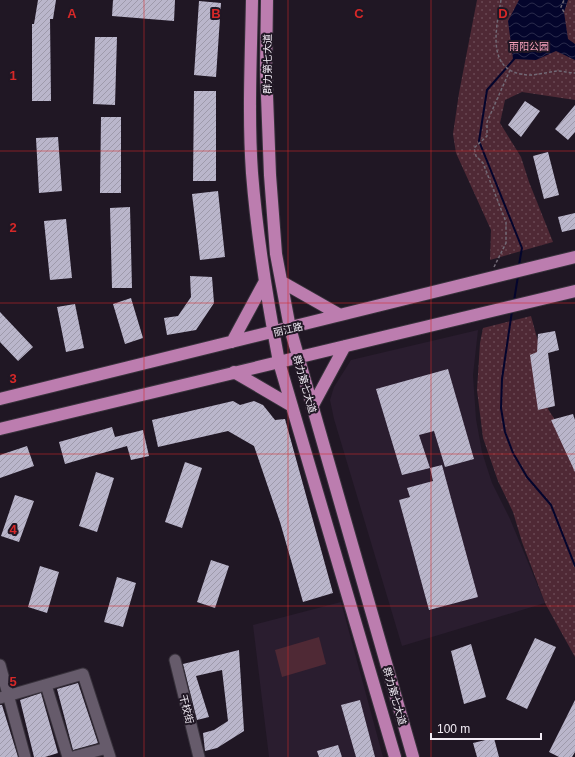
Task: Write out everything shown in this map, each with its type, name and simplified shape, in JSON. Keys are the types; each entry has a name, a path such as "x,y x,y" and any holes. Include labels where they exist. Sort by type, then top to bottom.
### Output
{"main road":[{"name":"群力第七大道","path":"252,0 252,172 265,281 273,332 279,362 395,757"},
{"name":"群力第七大道","path":"267,0 266,69 270,174 276,254 290,328 413,757"},
{"name":"丽江路","path":"0,399 575,258"},
{"path":"232,342 265,281"},
{"path":"282,282 340,316"},
{"path":"0,429 575,291"},
{"path":"312,407 345,346"},
{"path":"234,372 292,406"}],"street":[{"name":"干校街","path":"175,660 199,757"},
{"path":"0,665 4,697 25,757"},
{"path":"4,697 83,674 108,753 73,757"},
{"path":"46,685 68,757"}],"path":[{"path":"501,0 495,39 499,60 513,72 530,75 558,71 575,73"},
{"path":"564,0 561,7 564,12"},
{"path":"488,279 506,243 506,222 483,164 476,156 474,148 486,136 487,122 510,69"}],"shaded area":[{"path":"478,330 473,375 476,419 482,452 492,483 510,519 545,603 402,646 334,419 330,400 334,387 351,360"},
{"path":"341,602 383,757 269,757 253,625"}],"green space":[{"name":"雨阳公园","path":"477,0 575,0 575,100 522,92 505,100 500,123 521,157 529,182 553,242 490,260 491,230 456,153 453,134 459,93"},
{"path":"531,316 539,345 548,409 575,451 575,657 545,603 522,542 513,512 498,481 483,438 477,390 480,343 483,328"},
{"path":"319,637 326,664 282,677 275,650"}],"water":[{"path":"519,0 568,0 564,12 568,39 575,44 575,60 556,51 536,60 513,59 508,21"}],"building":[{"path":"38,0 56,0 53,19 50,19 51,101 32,101 32,24 34,24"},
{"path":"113,0 175,0 174,21 112,16"},
{"path":"199,1 221,3 216,77 194,75"},
{"path":"95,37 117,37 115,105 93,104"},
{"path":"194,91 216,91 216,181 193,181"},
{"path":"525,101 540,111 521,137 508,125"},
{"path":"575,105 575,132 568,140 555,129"},
{"path":"101,117 121,117 121,193 100,193"},
{"path":"58,137 62,191 39,193 36,138"},
{"path":"548,152 559,195 544,199 533,156"},
{"path":"218,191 225,257 200,260 192,194"},
{"path":"130,207 132,288 112,288 110,208"},
{"path":"575,213 575,229 562,232 558,217"},
{"path":"66,219 72,278 50,280 44,221"},
{"path":"190,276 212,277 214,303 196,330 167,335 164,318 178,316 191,297"},
{"path":"131,298 143,338 125,344 113,304"},
{"path":"75,304 84,348 66,352 57,307"},
{"path":"0,312 33,347 18,361 0,342"},
{"path":"555,331 559,350 548,353 555,406 538,410 530,355 537,352 538,334"},
{"path":"448,369 474,459 445,467 434,431 419,435 430,468 402,475 376,389"},
{"path":"233,401 240,405 254,401 263,405 275,420 285,419 333,593 303,602 280,522 254,446 228,431 158,447 152,420"},
{"path":"573,414 575,420 575,472 551,420"},
{"path":"112,427 115,437 143,430 149,456 131,460 127,446 65,464 59,442"},
{"path":"27,446 34,466 0,478 0,455"},
{"path":"185,462 202,468 182,528 165,522"},
{"path":"442,465 478,597 429,610 399,500 410,497 407,488 433,481 430,468"},
{"path":"96,472 114,478 97,532 79,526"},
{"path":"15,495 34,501 19,542 1,536"},
{"path":"211,560 229,566 215,608 197,602"},
{"path":"40,566 59,572 47,613 28,607"},
{"path":"117,577 136,583 123,627 104,622"},
{"path":"535,638 556,647 527,709 506,699"},
{"path":"471,644 486,697 464,704 451,651"},
{"path":"239,650 244,731 217,748 205,751 203,733 214,730 228,721 222,670 196,676 209,717 197,720 183,664"},
{"path":"78,683 98,743 73,750 57,689"},
{"path":"41,693 58,753 45,757 34,757 20,700"},
{"path":"360,700 375,757 356,757 341,705"},
{"path":"575,700 575,752 572,757 559,757 549,752"},
{"path":"0,705 2,705 18,757 0,757"},
{"path":"494,738 499,757 477,757 473,743"},
{"path":"338,745 342,757 319,757 317,751"}],"waterway":[{"path":"515,58 487,90 479,141 522,248 519,265"},
{"path":"514,301 518,276"},
{"path":"512,311 502,379 501,408 505,432 513,453 527,477 551,505 575,566"}]}
